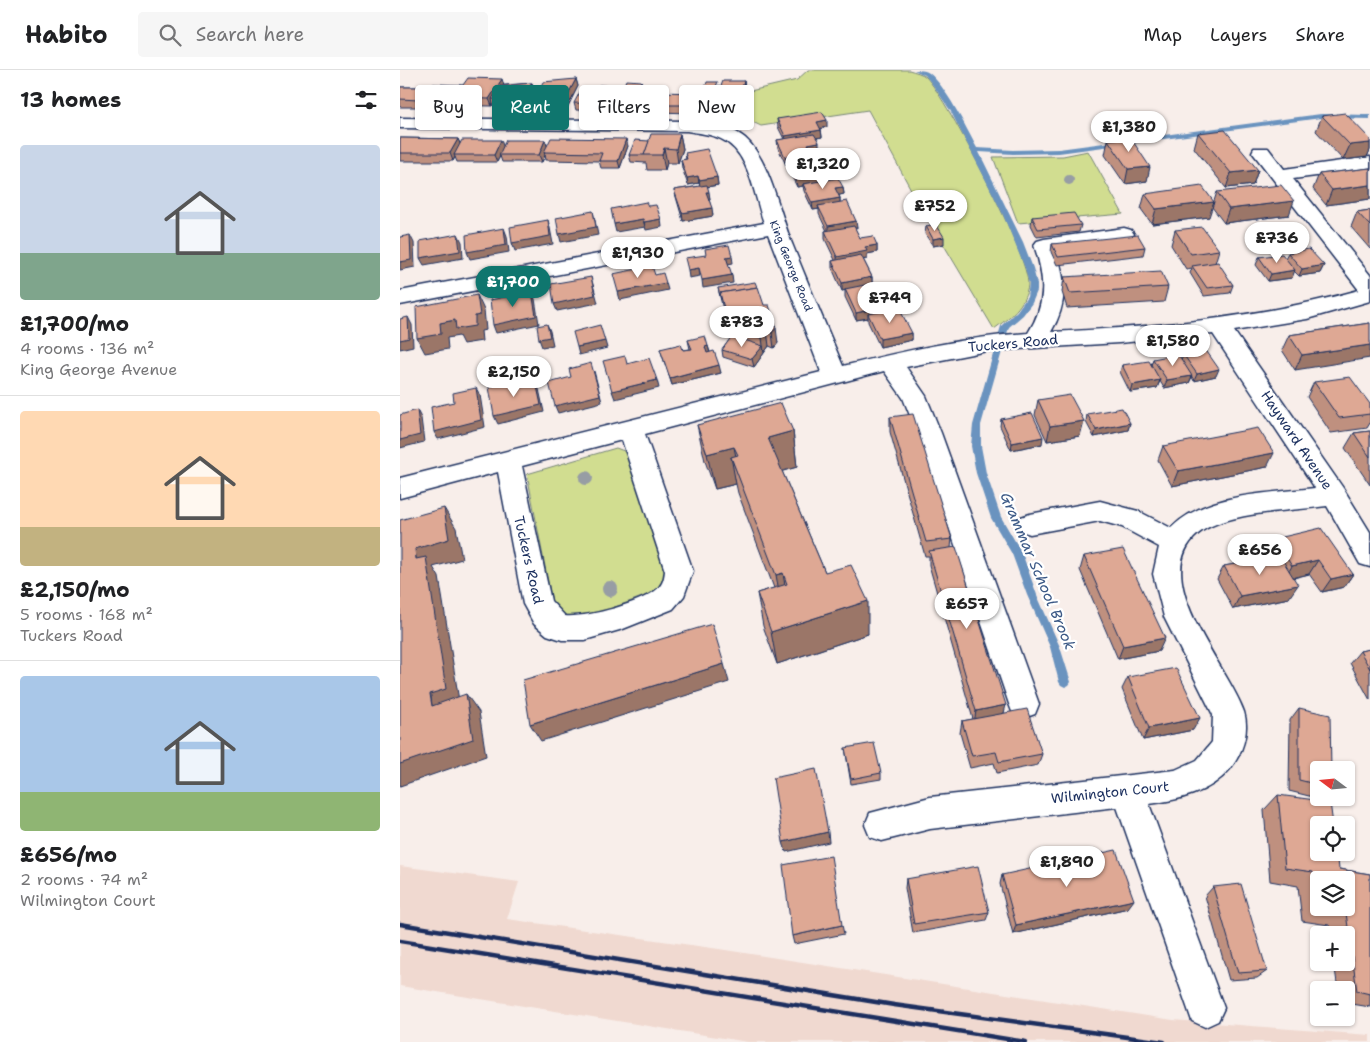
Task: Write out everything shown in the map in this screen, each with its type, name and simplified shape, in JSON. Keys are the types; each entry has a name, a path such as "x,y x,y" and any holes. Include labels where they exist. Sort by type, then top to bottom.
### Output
{"street":[{"name":"King George Road","path":"400,123 687,126 711,129 741,143 750,154 775,227 834,374"},
{"path":"1261,152 1370,289"},
{"path":"1281,175 1370,163"},
{"path":"400,298 775,227"},
{"path":"1036,341 1051,316 1055,291 1052,268 1044,244 1124,234"},
{"name":"Tuckers Road","path":"400,488 834,374 890,362 987,343 1036,341 1219,326 1307,312 1370,294"},
{"name":"Hayward Avenue","path":"1219,326 1334,495 1370,556"},
{"path":"890,362 914,396 929,433 1024,704"},
{"name":"Tuckers Road","path":"508,460 537,604 544,616 561,628 573,629 594,625 663,601 672,592 678,579 679,571 631,428"},
{"path":"1030,524 1100,511 1129,518 1174,542 1190,526 1222,510 1334,495"},
{"name":"Wilmington Court","path":"882,824 930,813 1127,789 1176,785 1208,771 1228,747 1229,714 1178,617 1167,574 1174,542"},
{"path":"1127,789 1205,1008"}],"shaded area":[{"path":"400,866 519,882 507,919 719,949 1173,1020 1370,1035 1370,1042 748,1042 400,986"}],"green space":[{"path":"808,70 909,70 926,77 952,115 986,180 1016,244 1025,269 1028,285 1027,292 1011,316 994,329 914,195 868,110 761,126 754,123 754,90 797,80"},
{"path":"1088,151 1123,214 1018,223 993,157 1063,156"},
{"path":"616,448 624,451 631,461 666,576 665,583 658,591 591,616 566,617 552,602 527,474"}],"building":[{"path":"468,78 502,79 498,85 492,85 492,94 489,99 482,99 482,85 463,85"},
{"path":"576,79 569,92 569,85 542,85 543,82"},
{"path":"626,80 641,81 639,85 624,85"},
{"path":"723,81 744,81 743,85 721,85"},
{"path":"707,82 718,82 716,85 706,85"},
{"path":"532,83 531,85 511,85"},
{"path":"400,87 415,87 415,100 400,99"},
{"path":"669,92 679,93 679,105 669,105"},
{"path":"579,94 579,103 574,103"},
{"path":"822,112 827,120 817,122 821,130 785,136 777,119"},
{"path":"1345,113 1370,139 1370,143 1350,145 1322,116"},
{"path":"1225,130 1258,170 1231,173 1198,133"},
{"path":"651,134 680,134 676,149 664,148 662,155 644,155"},
{"path":"814,134 819,142 808,144 812,153 785,157 777,140"},
{"path":"1130,137 1150,167 1128,169 1108,140"},
{"path":"400,138 458,139 450,153 400,153"},
{"path":"551,138 626,139 618,161 599,161 602,153 544,152"},
{"path":"462,140 501,140 494,155 454,155"},
{"path":"506,140 545,140 539,155 499,155"},
{"path":"635,140 649,141 644,155 629,155"},
{"path":"707,149 717,177 699,180 698,176 687,178 681,160 687,159 685,153"},
{"path":"814,157 823,175 796,179 787,162"},
{"path":"1370,168 1370,185 1332,190 1319,174"},
{"path":"838,178 843,187 835,188 840,198 812,203 803,184"},
{"path":"707,185 709,192 706,192 712,208 682,213 674,190"},
{"path":"1281,185 1294,201 1229,209 1217,192"},
{"path":"1202,186 1214,202 1156,209 1145,194"},
{"path":"847,201 856,221 828,226 818,206"},
{"path":"646,202 648,206 656,205 661,219 644,222 643,219 614,224 611,209"},
{"path":"1370,210 1370,226 1357,212"},
{"path":"593,211 596,227 559,234 556,218"},
{"path":"1074,213 1081,225 1038,229 1032,217"},
{"path":"548,220 550,236 512,243 510,227"},
{"path":"936,224 944,237 933,239 926,226"},
{"path":"854,226 860,238 873,236 877,245 865,247 867,251 837,257 825,231"},
{"path":"1202,227 1219,250 1191,254 1175,230"},
{"path":"504,228 506,245 467,252 466,235"},
{"path":"458,234 460,251 420,258 420,241"},
{"path":"410,235 411,260 400,262 400,237"},
{"path":"1138,235 1145,247 1058,257 1052,244"},
{"path":"729,245 732,256 726,257 732,275 702,280 699,268 688,270 685,258 706,255 705,249"},
{"path":"1309,249 1324,265 1302,269 1288,253"},
{"path":"1282,254 1295,270 1271,274 1259,257"},
{"path":"861,255 872,277 842,283 832,261"},
{"path":"1218,262 1233,285 1207,288 1192,266"},
{"path":"652,266 655,275 663,273 666,283 618,292 613,274"},
{"path":"1161,271 1168,287 1070,293 1064,277"},
{"path":"591,277 595,295 554,304 551,284"},
{"path":"755,282 757,287 720,293 721,300 718,288"},
{"path":"875,283 887,306 856,313 845,289"},
{"path":"758,287 764,305 769,305 776,328 772,333 767,331 762,338 731,329 742,316 740,310 725,312 720,293"},
{"path":"532,292 536,316 493,325 490,300"},
{"path":"477,295 480,315 475,316 475,326 456,329 455,320 440,323 441,334 417,338 416,307"},
{"path":"899,308 912,333 880,339 868,314"},
{"path":"408,317 409,338 400,340 400,319"},
{"path":"1370,323 1370,345 1302,355 1289,335"},
{"path":"547,324 550,337 539,339 537,326"},
{"path":"600,325 605,341 577,347 573,332"},
{"path":"705,336 708,346 705,347 707,353 714,351 719,365 670,378 660,349 681,344 683,350 692,349 688,340"},
{"path":"732,336 763,346 752,359 722,350"},
{"path":"1205,349 1219,369 1197,374 1183,354"},
{"path":"1178,354 1192,376 1167,380 1153,359"},
{"path":"625,356 627,364 649,358 657,380 612,391 603,361"},
{"path":"1149,361 1160,380 1132,385 1122,365"},
{"path":"591,363 600,395 555,406 549,383 571,377 569,369"},
{"path":"1350,377 1370,404 1370,414 1339,418 1314,382"},
{"path":"512,381 512,387 536,382 541,405 494,416 489,387"},
{"path":"476,388 481,420 434,432 431,407 454,402 453,393"},
{"path":"1070,395 1084,421 1050,426 1038,400"},
{"path":"781,403 793,431 768,438 825,572 851,565 868,601 771,632 757,593 787,584 783,573 776,575 731,457 738,455 734,447 707,454 697,425"},
{"path":"1122,408 1130,423 1096,430 1087,414"},
{"path":"417,410 420,435 400,440 400,415"},
{"path":"1032,413 1043,437 1012,443 1001,419"},
{"path":"913,414 952,539 926,542 890,417"},
{"path":"1258,428 1274,453 1178,471 1163,446"},
{"path":"1370,431 1370,457 1354,433"},
{"path":"444,508 449,539 415,549 416,559 426,557 446,689 430,694 432,706 466,694 473,739 400,764 400,520"},
{"path":"1321,528 1353,574 1331,579 1318,560 1292,566 1274,539"},
{"path":"956,547 1006,705 976,711 929,551"},
{"path":"1123,549 1165,638 1123,646 1084,556"},
{"path":"1280,556 1298,585 1240,596 1224,566"},
{"path":"712,624 724,664 530,724 523,680"},
{"path":"1370,649 1370,669 1360,651"},
{"path":"1176,668 1200,718 1149,728 1128,677"},
{"path":"1299,708 1330,715 1331,761 1310,761 1310,783 1299,780"},
{"path":"1027,709 1042,754 999,762 996,752 972,756 962,721"},
{"path":"874,743 881,773 851,779 845,748"},
{"path":"816,769 828,832 783,842 773,778"},
{"path":"1278,795 1310,799 1310,806 1331,806 1332,816 1310,816 1310,861 1338,861 1339,869 1351,871 1310,872 1285,868"},
{"path":"1116,850 1134,900 1016,925 1002,875"},
{"path":"831,856 842,925 792,936 783,865"},
{"path":"978,866 989,912 914,924 906,879"},
{"path":"1355,872 1370,874 1370,994 1357,991 1354,971 1355,926 1348,926 1346,916 1355,916"},
{"path":"1241,884 1267,971 1238,973 1213,887"}],"waterway":[{"name":"Grammar School Brook","path":"917,70 927,74 938,87 970,141 1005,210 1029,268 1033,284 1033,291 1025,308 1005,326 977,425 976,446 981,473 996,518 1017,553 1032,595 1055,647 1065,682"},
{"path":"975,150 1013,152 1059,151 1321,116 1370,117"}],"railway":[{"path":"400,924 894,1005 1164,1042"},
{"path":"400,941 1026,1042"}]}
